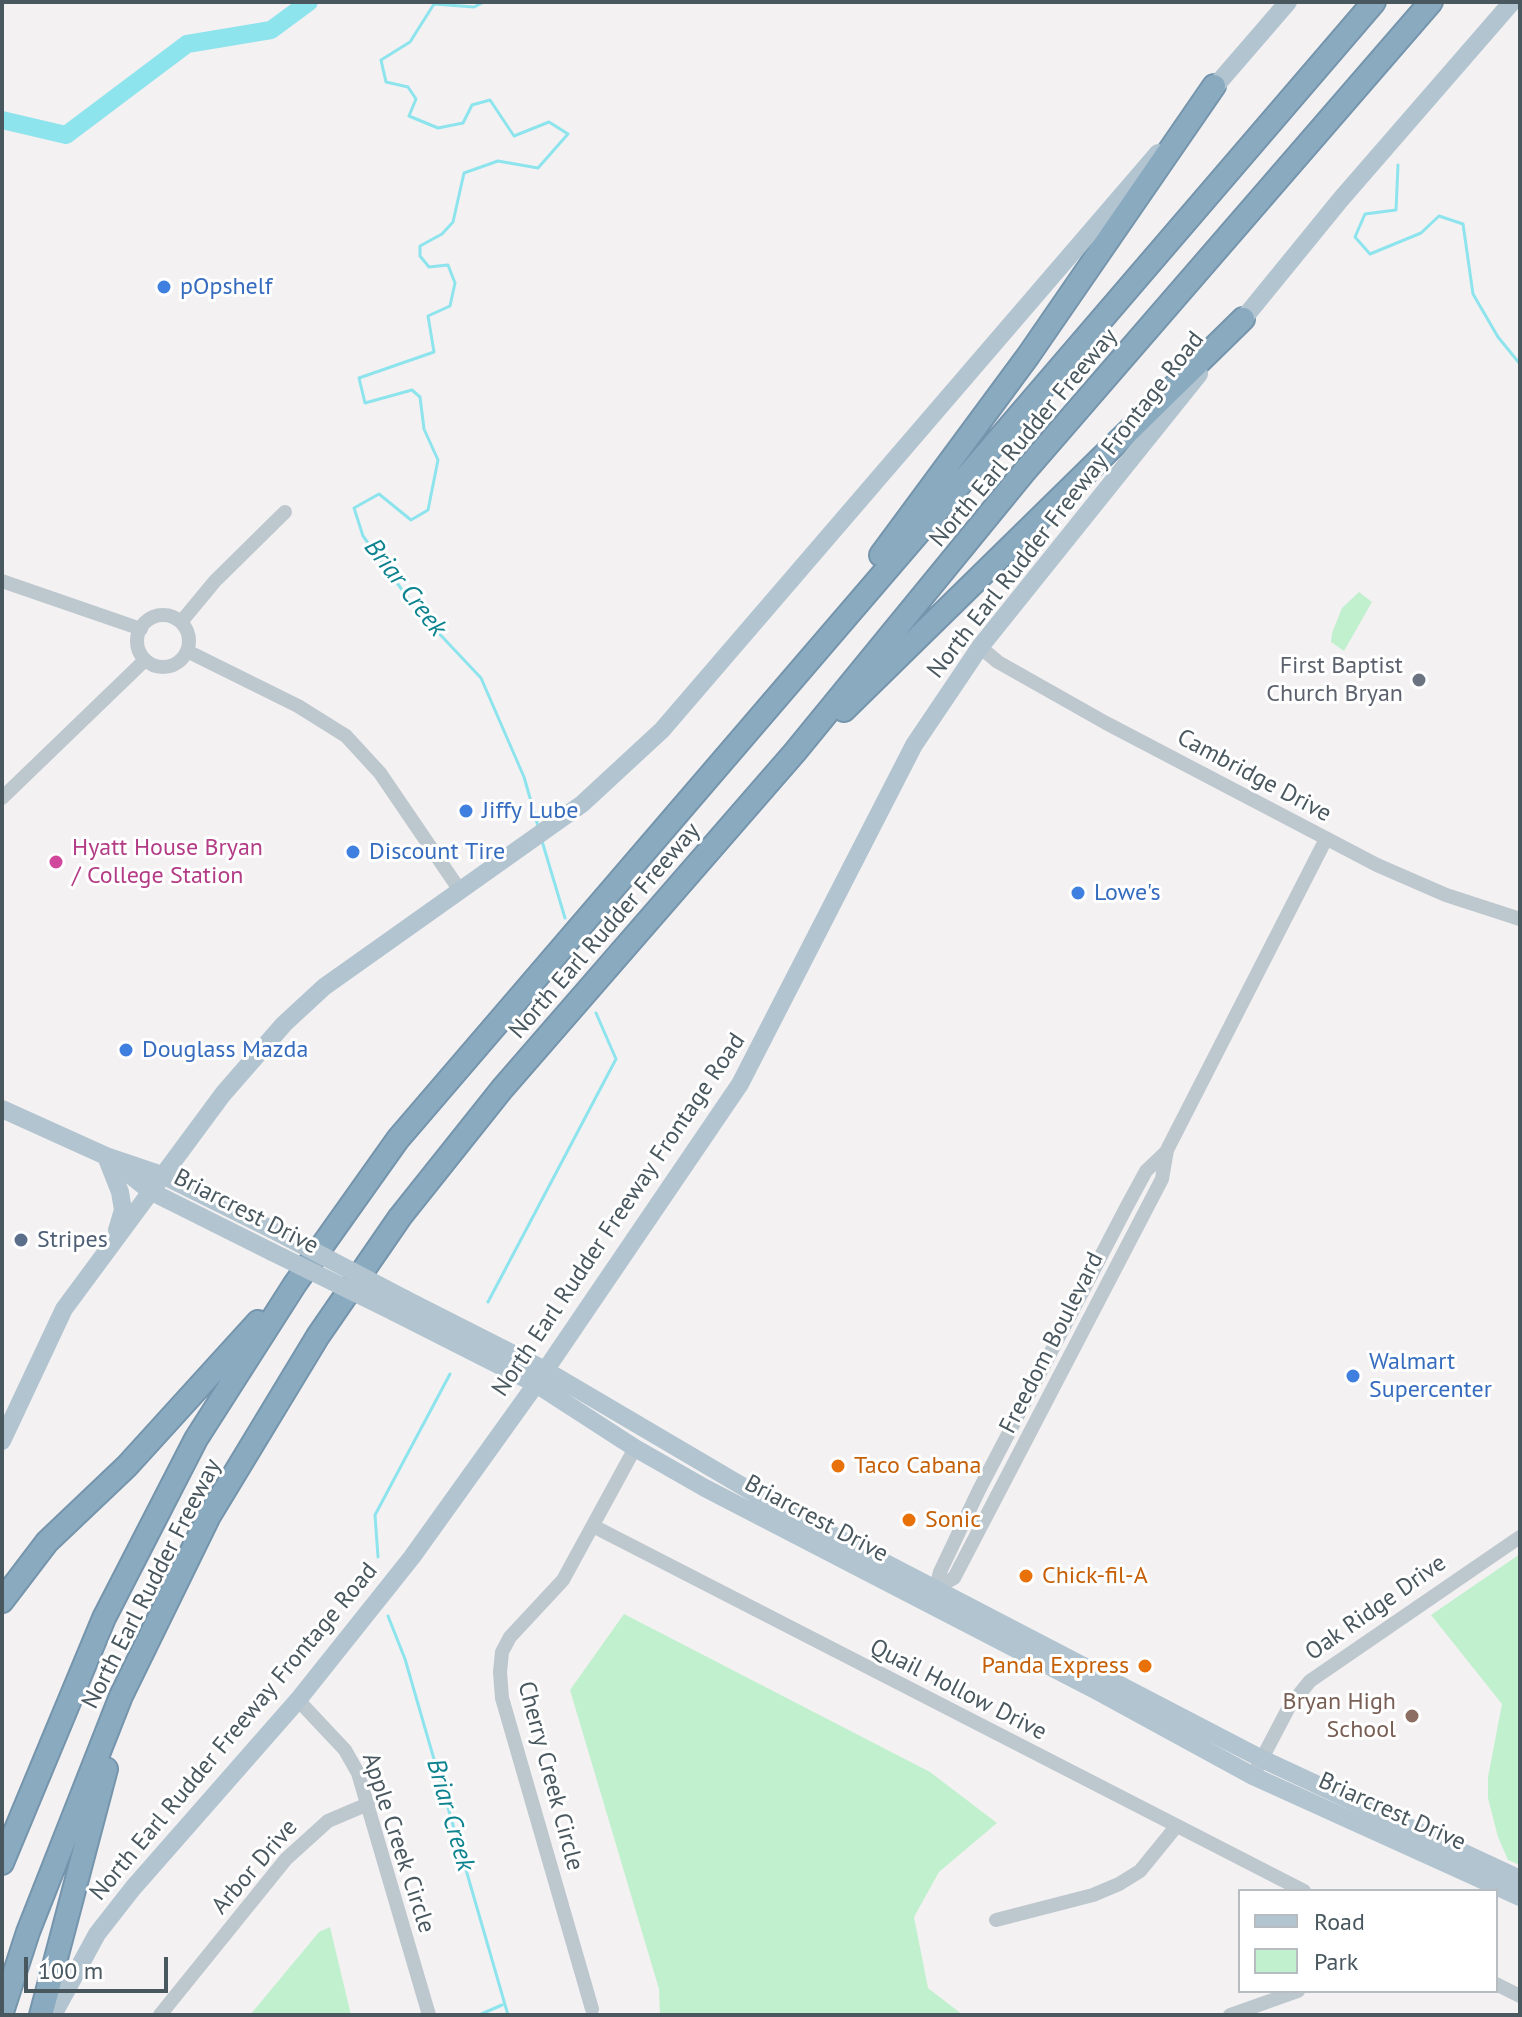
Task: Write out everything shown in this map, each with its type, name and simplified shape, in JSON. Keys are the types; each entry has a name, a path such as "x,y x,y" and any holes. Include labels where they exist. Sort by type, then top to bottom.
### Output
{"highway":[{"name":"North Earl Rudder Freeway","path":"2,1863 104,1618 196,1439 295,1284 398,1139 1374,2"},
{"name":"North Earl Rudder Freeway","path":"2,2012 28,1932 121,1696 209,1516 318,1336 400,1217 502,1089 795,752 1024,472 1431,2"},
{"path":"803,664 1028,356 1214,86"},
{"path":"795,752 877,681 1243,319"},
{"path":"2,1601 47,1542 127,1466 295,1284"},
{"path":"41,2015 112,1749 163,1612"}],"main road":[{"path":"2,1441 64,1309 223,1094 284,1024 324,987 582,804 662,730 1288,2"},
{"name":"North Earl Rudder Freeway Frontage Road","path":"53,2015 97,1934 133,1888 298,1700 412,1557 540,1377 740,1084 914,745 980,647 1341,199 1512,2"},
{"name":"Briarcrest Drive","path":"2,1109 106,1156 162,1175 279,1233 399,1306"},
{"path":"106,1156 120,1192 123,1210 113,1241"},
{"name":"Briarcrest Drive","path":"106,1156 150,1191 272,1252 399,1306 540,1377 759,1496 1253,1776 1520,1897"},
{"name":"Briarcrest Drive","path":"540,1377 635,1448 1262,1759 1520,1879"}],"street":[{"path":"181,622 215,581 285,512"},
{"path":"2,581 141,629"},
{"path":"172,616 181,622 188,631 187,651 181,660 166,667 144,661 137,648 141,629 148,620 172,616"},
{"name":"Cambridge Drive","path":"980,647 998,662 1106,723 1326,839 1446,895 1520,919"},
{"path":"187,651 298,706 346,736 380,773 459,889"},
{"path":"2,798 144,661"},
{"name":"Freedom Boulevard","path":"933,1596 954,1578 1066,1364 1162,1179 1167,1150 1326,839"},
{"name":"Freedom Boulevard","path":"933,1596 959,1533 1095,1267 1146,1171 1167,1150"},
{"path":"1095,1267 1111,1276"},
{"path":"1049,1356 1066,1364"},
{"path":"1010,1431 1026,1440"},
{"name":"Cherry Creek Circle","path":"592,2009 502,1698 500,1672 502,1652 510,1637 563,1580 635,1448"},
{"name":"Quail Hollow Drive","path":"593,1526 1175,1828 1300,1889"},
{"name":"Oak Ridge Drive","path":"1253,1776 1289,1707 1318,1674 1520,1537"},
{"name":"Apple Creek Circle","path":"298,1700 345,1750 368,1804 429,2015"},
{"name":"Arbor Drive","path":"160,2015 286,1859 328,1821 368,1804"},
{"path":"996,1920 1093,1895 1119,1884 1140,1871 1175,1828"},
{"path":"1498,1985 1520,1996"},
{"path":"1230,2015 1292,1993"}],"green space":[{"path":"1359,592 1372,602 1344,651 1331,642 1332,633 1342,608"},
{"path":"1520,1554 1520,1865 1508,1860 1498,1837 1488,1798 1488,1777 1502,1704 1431,1615"},
{"path":"624,1614 930,1772 997,1823 939,1872 914,1917 928,1988 963,2015 660,2015 659,1989 570,1690"},
{"path":"330,1927 351,2015 250,2015 319,1932"}],"waterway":[{"path":"2,120 66,135 187,44 271,30 309,2"},
{"name":"Briar Creek","path":"484,2 474,7 434,4 410,42 381,60 386,82 408,87 416,99 409,116 438,128 463,123 472,105 490,100 514,136 549,122 568,134 538,168 498,161 464,173 453,222 442,234 420,246 420,256 429,267 448,265 455,283 450,306 428,316 434,352 359,378 365,403 412,390 420,397 424,429 438,460 428,510 411,520 379,494 354,508 363,536 416,609 481,678 524,777 538,826"},
{"name":"Briar Creek","path":"546,2 554,2"},
{"path":"1398,165 1396,210 1365,214 1355,237 1370,254 1421,233 1439,216 1463,224 1473,294 1498,337 1520,364"},
{"name":"Briar Creek","path":"542,841 565,918"},
{"name":"Briar Creek","path":"488,1302 616,1059 596,1013"},
{"name":"Briar Creek","path":"378,1557 375,1515 450,1374"},
{"name":"Briar Creek","path":"388,1616 405,1659 508,2015"},
{"path":"479,2015 502,2005"}],"place":[{"name":"pOpshelf","path":"164,287"},
{"name":"First Baptist Church Bryan","path":"1419,680"},
{"name":"Jiffy Lube","path":"466,811"},
{"name":"Discount Tire","path":"353,852"},
{"name":"Hyatt House Bryan / College Station","path":"56,862"},
{"name":"Lowe's","path":"1078,893"},
{"name":"Douglass Mazda","path":"126,1050"},
{"name":"Stripes","path":"21,1240"},
{"name":"Walmart Supercenter","path":"1353,1376"},
{"name":"Taco Cabana","path":"838,1466"},
{"name":"Sonic","path":"909,1520"},
{"name":"Chick-fil-A","path":"1026,1576"},
{"name":"Panda Express","path":"1145,1666"},
{"name":"Bryan High School","path":"1412,1716"}]}
